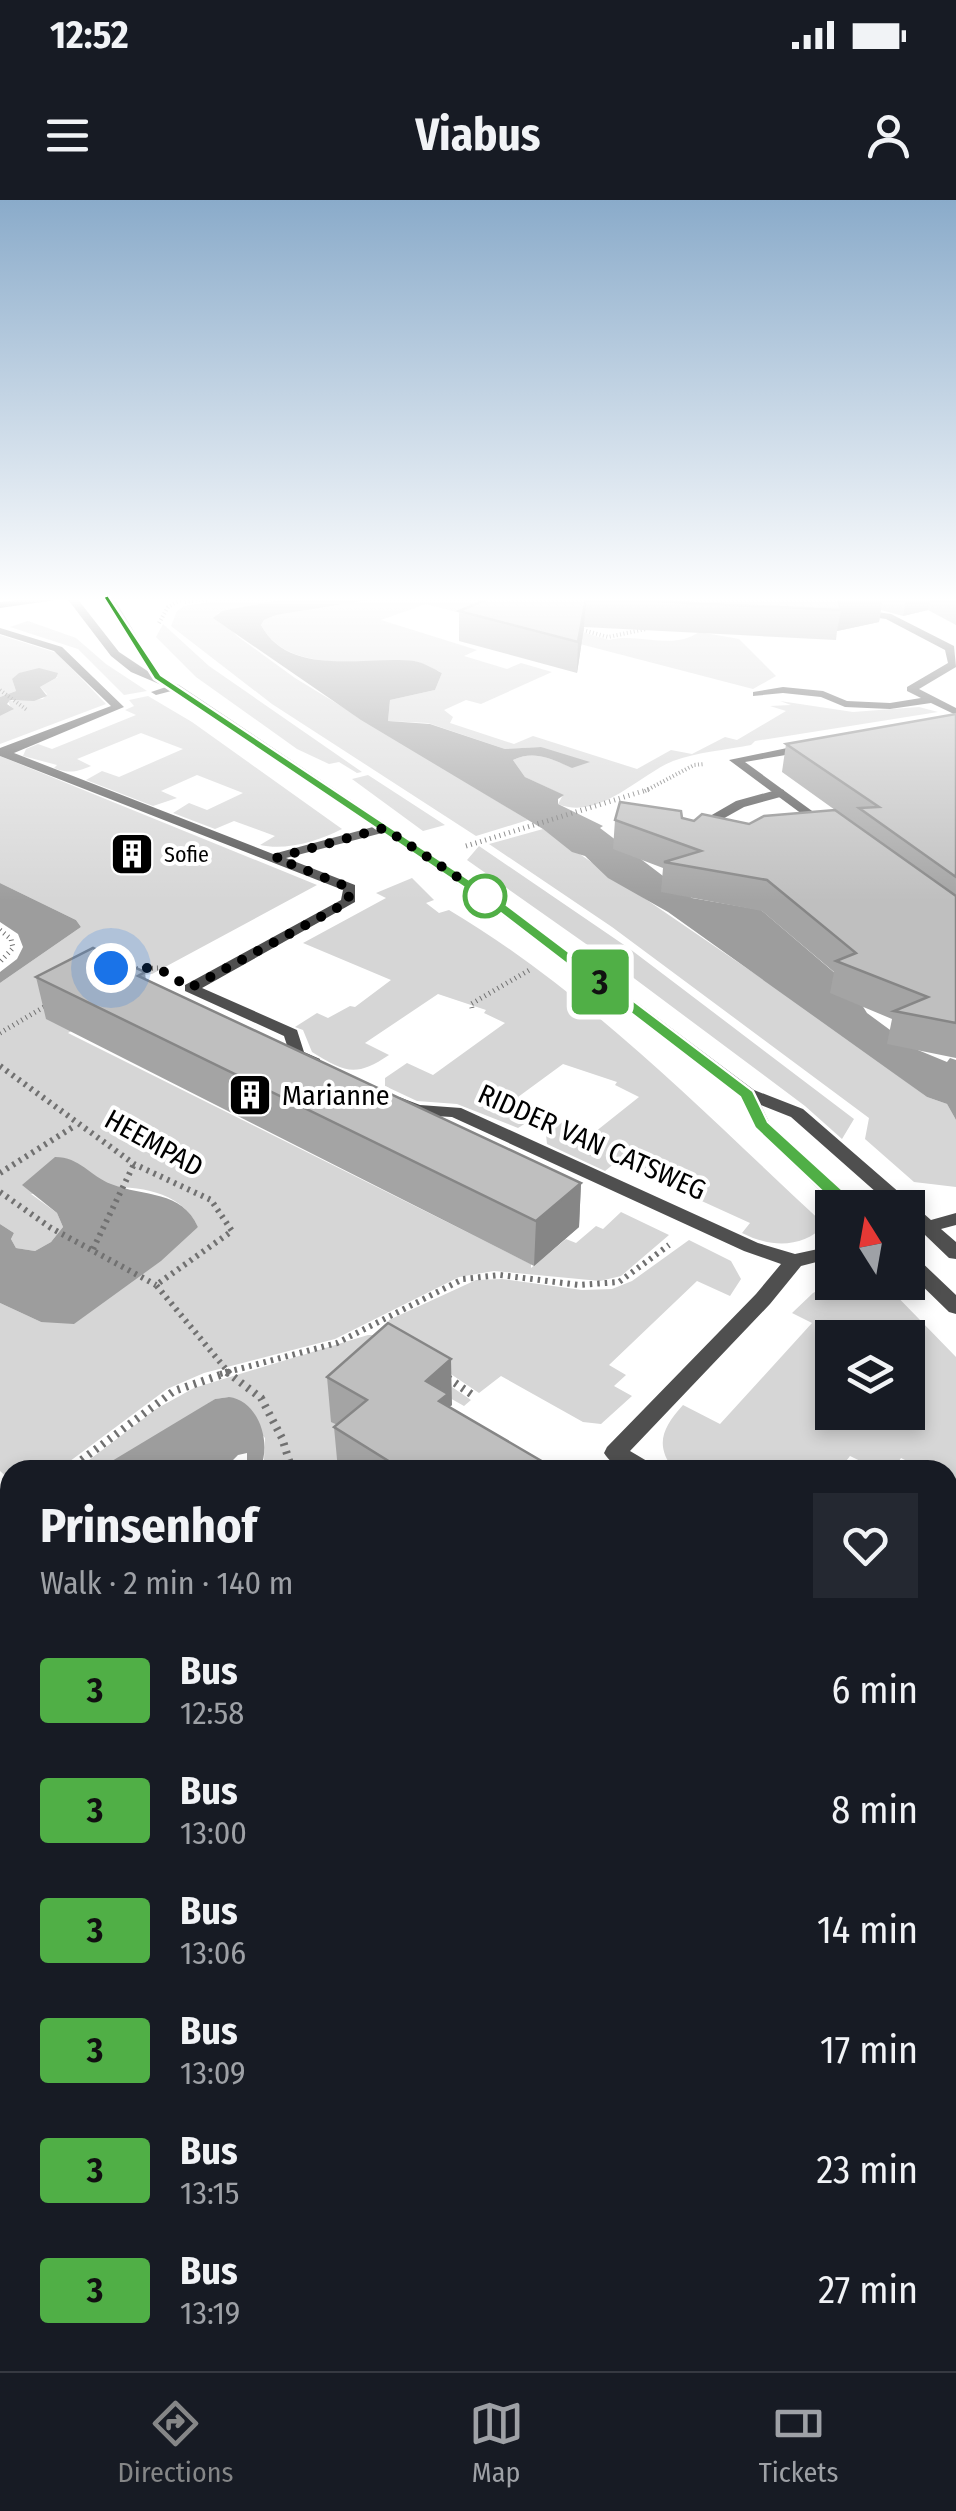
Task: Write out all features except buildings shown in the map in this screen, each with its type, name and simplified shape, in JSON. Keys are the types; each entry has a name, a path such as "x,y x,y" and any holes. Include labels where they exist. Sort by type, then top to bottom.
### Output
{"street":[{"path":"2,752 118,707 109,698"},
{"path":"193,698 495,902 748,1094 797,1113 886,1190"},
{"path":"832,698 845,704 890,706 930,700"},
{"path":"927,698 956,712"},
{"path":"938,725 956,722"},
{"path":"735,760 827,744"},
{"path":"2,752 350,888 348,902 190,988"},
{"path":"735,760 845,842"},
{"path":"687,844 692,829 712,817 780,793"},
{"path":"276,858 384,828"},
{"path":"190,988 291,1033 297,1055 329,1070"},
{"path":"748,1094 761,1124 831,1190"},
{"name":"RIDDER VAN CATSWEG","path":"389,1097 417,1110 455,1112 751,1247 794,1260 815,1256"},
{"path":"925,1227 956,1219"},
{"path":"925,1233 956,1253"},
{"path":"627,1460 615,1453 763,1300 794,1260"},
{"path":"925,1277 956,1307"}],"path":[{"path":"11,698 16,702"},
{"path":"518,832 637,796 694,765 735,760"},
{"path":"0,930 11,940 13,948 0,962"},
{"path":"127,968 158,968 190,988"},
{"path":"472,1008 471,1004 534,968"},
{"path":"0,1032 64,995"},
{"name":"HEEMPAD","path":"0,1066 134,1164 211,1200 232,1231 156,1285"},
{"path":"0,1173 76,1125"},
{"path":"93,1249 134,1164"},
{"path":"0,1192 51,1228 156,1285 228,1372 261,1398 289,1460"},
{"path":"81,1460 174,1391 228,1372 338,1343 463,1280 480,1276 579,1284 620,1282 698,1223"},
{"path":"372,1327 387,1336"},
{"path":"445,1376 474,1396"}],"shaded area":[{"path":"0,698 41,698 10,700 7,704 14,709 0,716"},
{"path":"101,698 106,704 0,744 0,716 12,710 8,701"},
{"path":"152,698 192,722 342,829 302,844 260,845 275,836 234,821 215,829 173,813 189,803 207,810 243,793 197,775 161,791 177,798 153,806 86,780 102,771 119,777 183,749 141,733 77,759 91,766 77,771 59,770 54,768 57,765 23,756 26,749 38,744 52,749 136,715 125,710 134,706 129,700"},
{"path":"226,698 256,698 362,772 339,762 329,764 297,749"},
{"path":"265,698 328,698 528,820 476,836"},
{"path":"330,698 398,698 390,700 388,721 430,724 505,749 541,747 590,762 572,768 536,756 513,760 525,777 564,795 558,804 603,826 600,828 692,898 761,910 850,986 867,1013 901,1038 896,1041 947,1062 950,1058 956,1060 956,1120 947,1104 927,1097 668,912 608,878 585,856 572,852 543,829"},
{"path":"494,698 481,704 466,700 444,710 453,717 450,723 514,744 533,736 637,769 671,750 692,754 725,737 737,740 786,711 770,706 791,705 780,701 853,712 919,707 938,712 692,755 673,761 603,802 573,808 558,804 563,795 525,777 513,760 536,756 573,768 541,747 505,749 428,723 388,721 390,700"},
{"path":"0,756 317,885 152,974 121,978 94,1017 68,1033 531,1264 531,1268 566,1239 576,1243 596,1226 603,1229 621,1212 669,1235 621,1276 600,1281 494,1271 459,1277 335,1339 204,1373 167,1389 71,1460 0,1460 0,1303 41,1322 198,1227 186,1209 168,1197 123,1187 31,1194 57,1213 63,1227 51,1242 35,1251 16,1248 11,1239 14,1233 0,1224 0,983 81,927 76,920 0,883"},
{"path":"368,775 445,825 423,831 352,779"},
{"path":"543,829 811,1012 927,1097 947,1104 956,1120 956,1187 914,1182 865,1139 869,1118 612,927 489,844"},
{"path":"479,846 630,949 854,1119 842,1139 805,1106 623,970 467,860"},
{"path":"412,878 434,900 426,903 439,913 449,910 550,979 645,1057 815,1216 815,1234 797,1242 764,1241 742,1233 750,1223 616,1162 605,1171 547,1144 546,1135 565,1120 595,1132 639,1097 615,1085 617,1082 563,1064 518,1097 545,1111 518,1128 457,1104 417,1101 385,1086 385,1078 407,1063 433,1075 505,1023 484,1013 486,1010 438,994 365,1043 389,1055 367,1067 342,1068 312,1052 303,1030 295,1027 317,1013 328,1018 355,1007 391,980 303,943 386,898 376,893"},
{"path":"0,883 76,920 81,927 0,983 0,972 17,959 23,947 18,934 0,922"},
{"path":"55,1157 78,1163 111,1184 172,1201 191,1215 198,1227 161,1261 74,1324 41,1322 0,1303 0,1224 14,1233 11,1239 16,1248 35,1251 51,1242 63,1227 57,1213 22,1185"},
{"path":"689,1240 731,1261 741,1279 730,1296 697,1281 609,1365 626,1375 614,1386 632,1396 601,1424 583,1422 501,1376 479,1393 385,1330 389,1320 476,1280 612,1289 632,1281"},
{"path":"815,1292 815,1300 901,1300 920,1320 815,1320 815,1430 925,1430 925,1325 956,1357 956,1460 858,1460 850,1456 847,1460 668,1460 664,1436 683,1405 720,1424 812,1323 792,1313"},
{"path":"376,1335 471,1400 464,1406 395,1367 332,1422 369,1446 353,1460 264,1460 265,1438 229,1397 215,1399 130,1454 116,1460 89,1460 156,1409 194,1388"},
{"path":"229,1397 248,1406 263,1436 263,1460 247,1460 247,1453 233,1460 114,1460 215,1399"}],"bus line":[{"name":"3","path":"193,698 495,902 748,1094 761,1124 831,1190"}],"place":[{"name":"Sofie","path":"132,854"},
{"name":"Marianne","path":"250,1095"}],"route":[{"path":"111,968 158,968 190,988 348,902 350,888 276,858 384,828 495,902 485,896"}]}
